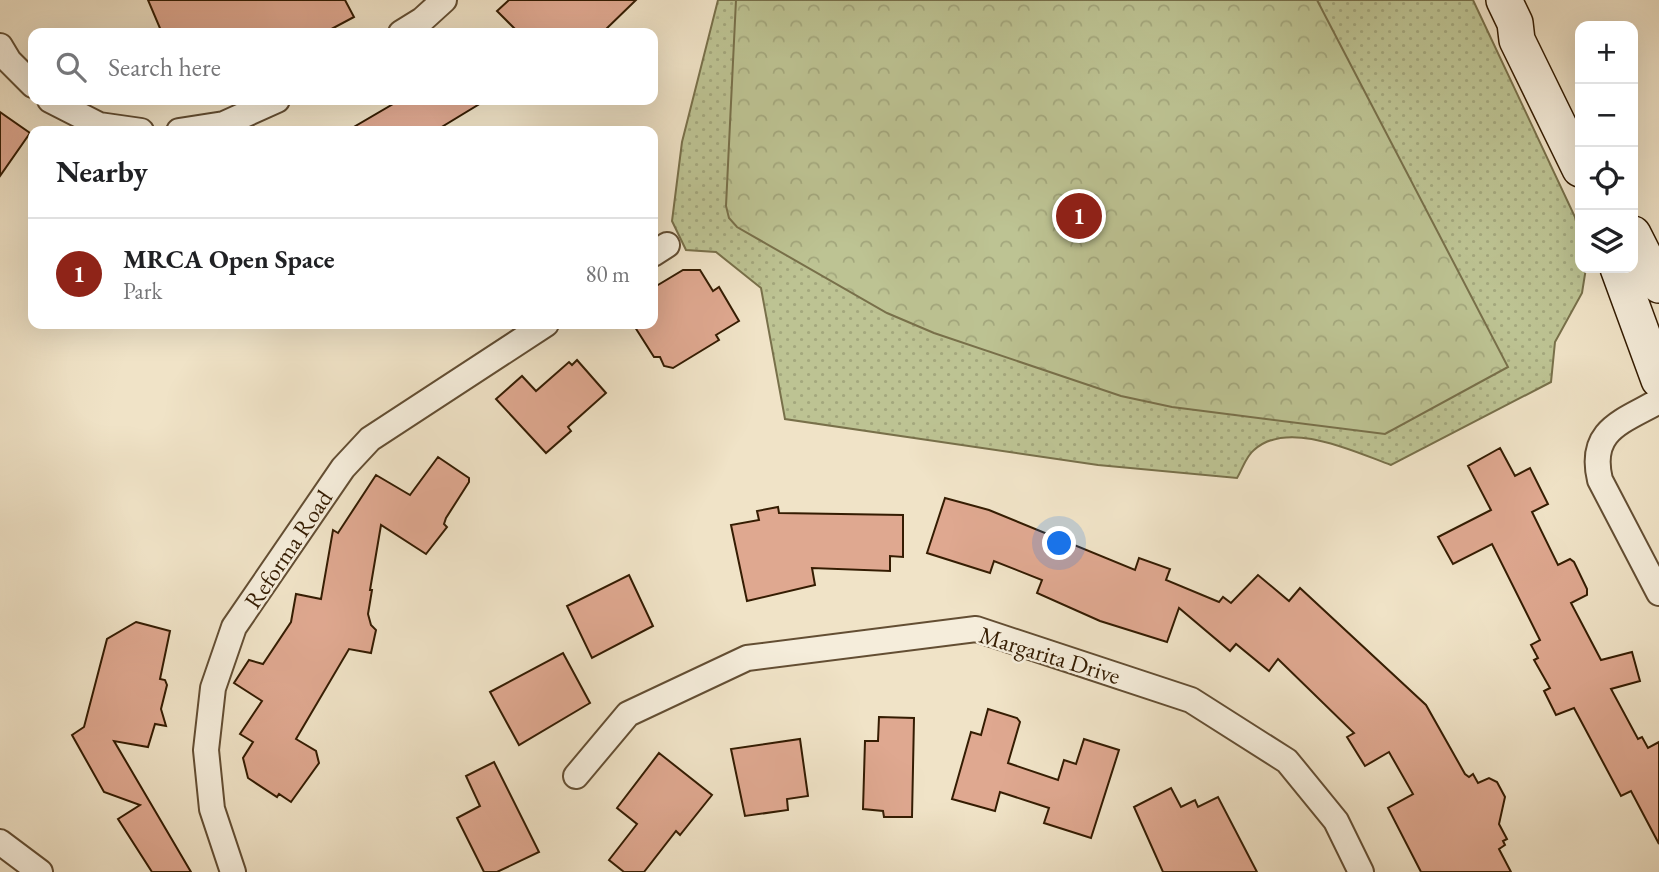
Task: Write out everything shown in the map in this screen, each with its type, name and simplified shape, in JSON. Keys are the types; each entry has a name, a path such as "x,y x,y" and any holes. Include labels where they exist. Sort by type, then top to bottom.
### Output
{"main road":[{"path":"1510,11 1530,33 1575,122"},
{"path":"1510,11 1517,40 1575,159"},
{"path":"1638,244 1659,285"},
{"path":"1620,273 1659,380"}],"street":[{"path":"409,28 444,0"},
{"path":"0,46 9,61 28,80"},
{"path":"60,105 106,126"},
{"path":"212,126 225,124 266,105"},
{"name":"Reforma Road","path":"233,872 212,809 206,750 213,688 234,627 343,468 370,439 538,329"},
{"path":"1659,401 1606,431 1597,450 1596,463 1600,480 1659,593"},
{"name":"Margarita Drive","path":"576,776 628,713 747,658 976,629 1191,700 1287,761 1336,821 1361,872"},
{"path":"0,842 40,872"}],"green space":[{"path":"718,0 1473,0 1575,217 1575,273 1585,273 1582,293 1555,342 1551,382 1391,465 1341,446 1285,437 1268,441 1254,450 1246,459 1237,478 1098,465 785,419 761,288 716,252 686,250 672,221 682,142"},
{"path":"736,0 1317,0 1508,367 1385,434 1172,407 1121,396 934,333 887,313 737,227 729,218 726,206"}],"building":[{"path":"148,0 345,0 354,17 333,28 160,28"},
{"path":"509,0 636,0 607,28 514,28 497,11"},
{"path":"391,105 478,105 443,126 356,126"},
{"path":"0,112 28,132 28,136 0,176"},
{"path":"683,270 700,270 713,291 719,287 739,321 716,335 719,340 673,368 664,366 660,357 654,357 636,329 658,329 658,285"},
{"path":"577,360 606,393 568,427 571,431 546,453 496,399 522,376 536,391 569,362 572,365"},
{"path":"1500,448 1515,476 1530,468 1548,504 1532,512 1558,565 1570,559 1574,562 1587,589 1587,595 1571,603 1601,660 1632,652 1640,681 1611,689 1638,739 1642,737 1648,748 1659,742 1659,844 1631,791 1621,796 1574,708 1556,715 1544,691 1550,688 1534,660 1538,658 1531,645 1540,640 1492,544 1453,564 1438,537 1491,510 1468,466"},
{"path":"438,457 469,478 469,482 446,518 444,524 447,527 426,554 381,525 368,614 371,625 376,630 371,653 349,649 296,739 316,751 319,763 291,802 279,794 277,797 248,778 243,758 253,742 240,734 262,701 234,683 249,660 263,664 291,622 296,594 321,599 333,530 338,533 376,475 410,495"},
{"path":"945,498 989,510 1135,570 1139,558 1170,569 1166,580 1219,602 1223,597 1231,603 1258,575 1289,601 1300,588 1426,705 1465,774 1469,777 1473,774 1478,783 1489,778 1497,782 1505,797 1499,824 1507,839 1503,841 1505,845 1499,849 1511,872 1421,872 1388,808 1413,794 1389,752 1365,766 1347,737 1354,733 1278,659 1269,671 1236,644 1230,651 1179,608 1167,642 1100,621 1037,593 1042,580 994,561 990,573 927,553"},
{"path":"778,507 779,513 903,515 903,557 890,556 890,571 812,568 815,585 747,601 731,525 759,520 757,511"},
{"path":"629,575 653,626 592,658 567,606"},
{"path":"136,622 170,631 160,679 165,680 167,685 161,709 166,726 155,724 148,747 114,741 191,872 152,872 118,819 140,805 104,792 72,735 84,727 107,639"},
{"path":"563,653 590,703 519,745 490,692"},
{"path":"988,709 1017,718 1020,722 1008,763 1058,780 1064,760 1076,764 1084,739 1119,750 1091,838 1044,823 1049,808 1000,792 995,811 952,799 971,732 981,735"},
{"path":"879,717 914,718 912,817 884,817 883,811 863,809 865,741 878,741"},
{"path":"800,739 808,796 787,799 788,810 745,816 731,749"},
{"path":"659,753 712,795 680,835 676,831 644,872 624,872 609,860 637,824 617,808"},
{"path":"494,762 539,852 497,872 484,872 457,818 480,806 466,776"},
{"path":"1171,788 1181,807 1195,800 1198,807 1218,797 1257,872 1163,872 1134,807"}],"place":[{"name":"MRCA Open Space","path":"1079,216"}]}
